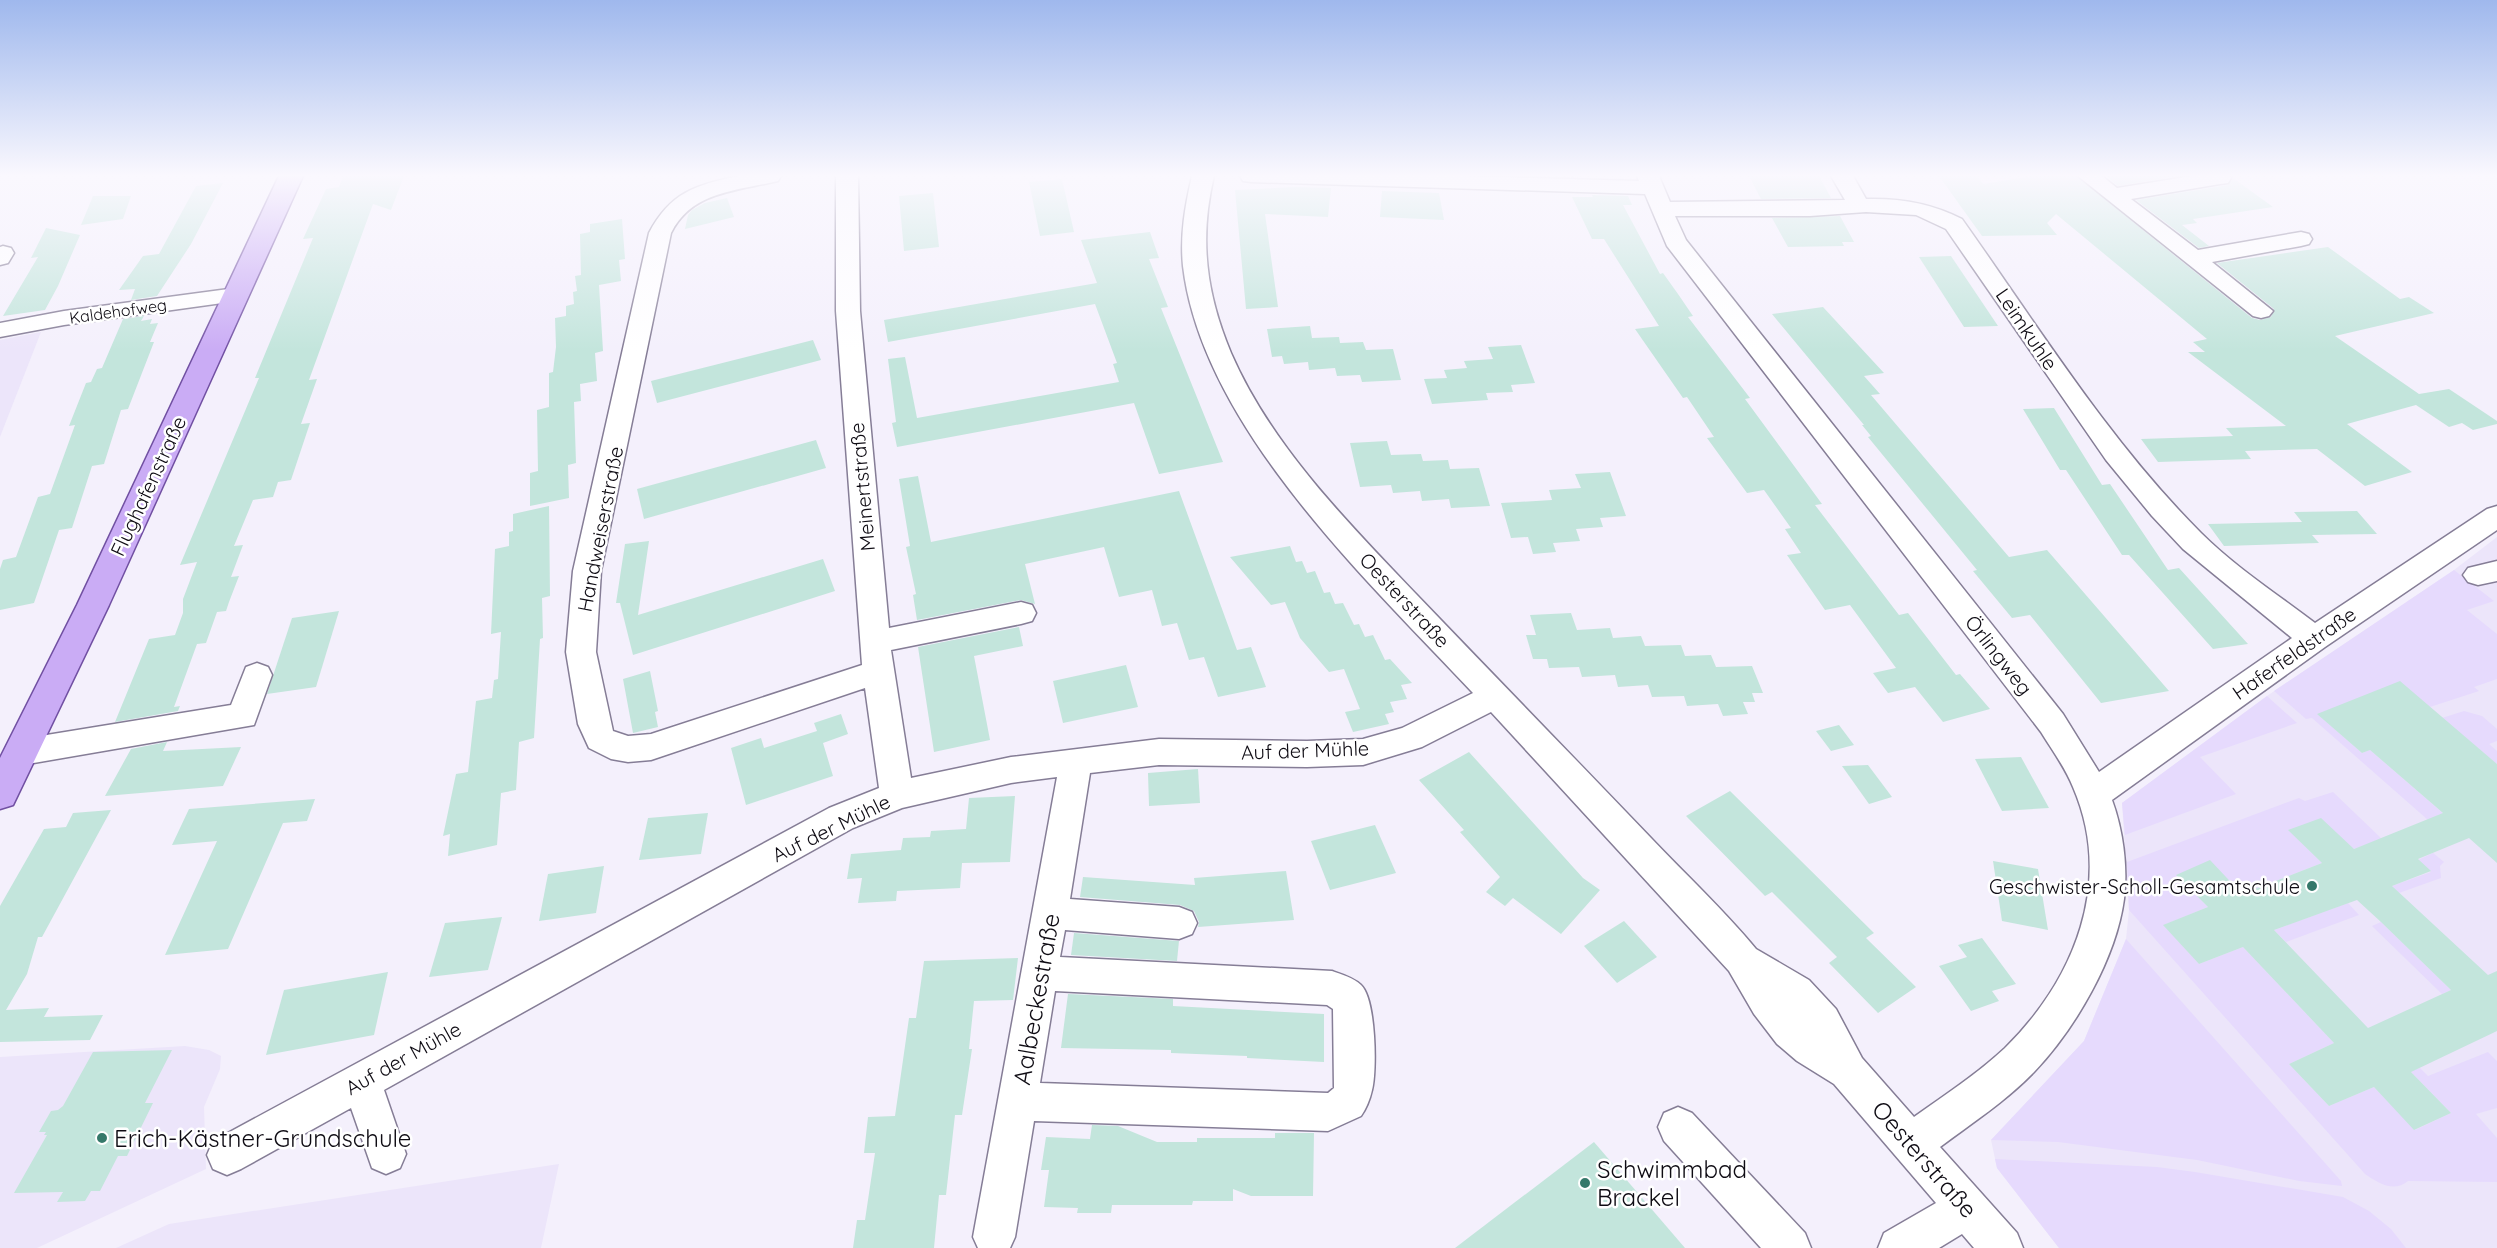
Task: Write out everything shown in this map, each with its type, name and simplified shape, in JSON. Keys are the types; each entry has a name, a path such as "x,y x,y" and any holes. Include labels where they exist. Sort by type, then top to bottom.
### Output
{"main road":[{"name":"Flughafenstraße","path":"0,794 93,605 264,234"}],"street":[{"name":"Handweiserstraße","path":"660,234 587,571 581,652 594,724 600,739 611,746 628,749 651,747 879,672"},
{"name":"Meinertstraße","path":"848,234 849,324 876,642 897,795"},
{"name":"Oesterstraße","path":"1194,234 1194,266 1203,308 1223,362 1246,407 1309,493 1344,535 1742,959 1771,1009 1782,1022 1801,1041 1848,1071 2002,1248"},
{"name":"Örlingweg","path":"1672,234 1675,241 2052,723 2079,764 2094,794 2102,823 2106,854 2106,901 2088,957 2064,1002 2031,1047 1992,1084 1912,1143"},
{"name":"Leimkuhle","path":"1961,234 2115,454 2156,502 2202,549 2314,639"},
{"path":"2163,234 2261,311"},
{"path":"2194,258 2301,240"},
{"name":"Kaldehofweg","path":"0,330 64,318 236,296"},
{"name":"Haferfeldstraße","path":"2094,794 2314,639 2497,516"},
{"path":"876,642 1021,613"},
{"path":"22,752 243,716 257,675"},
{"name":"Auf der Mühle","path":"227,1155 842,818 897,795 1011,770 1159,752 1314,754 1363,752 1411,738 1495,696"},
{"name":"Aalbeckestraße","path":"994,1237 1052,913 1076,761"},
{"path":"1052,913 1179,923"},
{"path":"1019,1101 1328,1112 1342,1107 1351,1097 1354,1084 1352,1005 1349,998 1332,988 1041,973"},
{"path":"361,1081 386,1154"},
{"path":"1678,1127 1790,1248"},
{"path":"1899,1248 1968,1207"}],"shaded area":[{"path":"41,332 0,437 0,340"},
{"name":"Geschwister-Scholl-Gesamtschule","path":"2497,537 2497,1248 2059,1248 1997,1168 1991,1140 2084,1041 2126,939 2129,910 2122,803 2267,696 2454,570"},
{"path":"2454,570 2494,601 2467,610 2497,634 2497,679 2474,687 2479,691 2430,707 2322,718 2362,753 2370,750 2444,814 2428,820 2312,718 2306,719 2274,691"},
{"path":"2267,696 2297,723 2200,757 2236,794 2125,835 2122,803"},
{"path":"2464,711 2482,716 2497,729 2497,741 2489,744 2497,751 2497,764 2442,718"},
{"path":"2333,792 2382,839 2354,849 2289,830 2322,863 2242,894 2177,875 2208,907 2164,925 2199,964 2243,947 2334,1043 2289,1064 2329,1106 2374,1087 2415,1130 2451,1113 2410,1071 2420,1068 2428,1076 2488,1052 2497,1061 2497,1108 2476,1114 2497,1138 2497,1182 2408,1181 2403,1185 2392,1186 2365,1174 2129,910 2127,862 2299,798 2305,801"},
{"path":"2433,853 2444,862 2440,866 2441,878 2399,893 2392,886 2431,872 2418,860"},
{"path":"2348,903 2359,915 2286,942 2274,930"},
{"path":"2381,922 2451,990 2442,994 2372,926"},
{"path":"2126,939 2341,1181 2342,1186 2299,1181 2197,1160 2058,1142 1991,1140 2084,1041"},
{"name":"Erich-Kästner-Grundschule","path":"185,1046 209,1050 221,1056 220,1069 204,1107 206,1169 37,1248 0,1248 0,1057"},
{"path":"1995,1159 2157,1167 2343,1197 2369,1211 2391,1229 2406,1248 2059,1248 1997,1168"},
{"name":"Erich-Kästner-Grundschule","path":"559,1164 541,1248 116,1248 169,1224"}],"building":[{"path":"43,234 80,235 45,310 3,316 38,257 31,258"},
{"path":"170,234 196,234 157,296 131,300 135,289 119,290 143,256 159,254"},
{"path":"305,234 362,234 309,380 317,379 301,424 310,423 291,480 278,482 273,497 253,500 234,546 243,545 231,577 239,576 226,611 217,612 206,643 197,644 174,707 180,706 178,711 115,722 149,639 175,635 183,613 183,599 197,562 180,565 259,378 255,378 313,238 303,239"},
{"path":"580,234 623,234 625,259 619,260 621,281 599,285 603,351 595,353 597,381 580,384 581,401 574,402 576,463 568,465 569,498 530,506 530,473 538,471 537,410 549,407 549,373 553,372 556,347 555,318 566,316 566,306 574,304 573,292 577,291 575,276 581,275"},
{"path":"902,234 938,234 939,247 904,251"},
{"path":"1151,234 1159,258 1149,259 1168,307 1161,308 1223,462 1159,474 1134,403 897,447 892,423 896,422 888,359 905,357 917,418 1119,382 1113,364 1117,363 1095,304 888,342 884,320 1097,283 1081,240"},
{"path":"1239,234 1268,234 1278,307 1246,309"},
{"path":"1590,234 1639,234 1660,274 1663,273 1693,316 1688,317 1750,398 1745,399 1822,504 1815,505 1899,615 1908,613 1956,675 1960,674 1990,709 1943,722 1915,687 1888,693 1873,673 1896,668 1850,605 1825,610 1787,555 1801,553 1785,529 1791,528 1764,490 1747,493 1707,438 1714,437 1687,397 1683,398 1635,329 1659,326 1604,239 1592,239"},
{"path":"1781,234 1850,234 1854,242 1842,242 1844,246 1788,247"},
{"path":"1981,234 2057,235 1982,236"},
{"path":"2080,234 2148,234 2252,318 2260,320 2271,317 2274,309 2217,263 2328,247 2400,299 2409,297 2434,313 2335,336 2419,394 2449,389 2497,421 2497,424 2473,430 2462,423 2449,427 2416,405 2347,424 2412,472 2365,486 2317,449 2245,451 2251,459 2158,462 2141,439 2233,436 2226,428 2286,426 2188,352 2205,352 2193,342 2207,339"},
{"path":"2181,234 2194,234 2209,246 2199,248"},
{"path":"1951,256 1998,326 1964,327 1919,257"},
{"path":"1823,307 1884,373 1864,376 1880,394 1871,395 2009,557 2047,550 2169,691 2101,703 2030,615 2012,618 1973,571 1977,570 1868,437 1871,436 1862,425 1864,425 1772,314"},
{"path":"144,316 141,321 152,319 150,324 158,323 150,342 154,342 128,409 121,410 104,464 92,466 72,528 59,530 34,603 0,610 0,569 3,560 16,557 38,497 50,494 75,425 69,426 86,383 91,382 97,369 102,368 123,319"},
{"path":"1310,326 1312,338 1339,337 1340,343 1363,342 1366,350 1393,349 1401,380 1362,382 1360,375 1337,376 1335,368 1309,370 1308,362 1284,364 1282,356 1272,357 1267,329"},
{"path":"813,340 821,360 657,403 651,381"},
{"path":"1521,345 1535,383 1511,385 1513,392 1486,393 1488,400 1432,404 1424,379 1447,378 1444,370 1467,368 1464,361 1493,359 1488,347"},
{"path":"2054,408 2102,485 2110,484 2168,570 2179,568 2248,644 2213,649 2129,555 2122,555 2066,470 2060,470 2023,409"},
{"path":"816,440 826,468 644,519 637,489"},
{"path":"1387,441 1391,455 1421,454 1423,461 1448,460 1450,469 1479,468 1490,506 1451,508 1449,499 1422,501 1420,491 1393,493 1391,485 1360,487 1350,443"},
{"path":"1610,472 1626,516 1600,518 1603,527 1576,529 1580,541 1553,543 1556,552 1533,554 1528,537 1511,538 1501,503 1552,500 1549,490 1581,488 1575,474"},
{"path":"918,476 931,542 1179,491 1237,650 1251,647 1266,687 1218,697 1204,657 1189,660 1177,623 1162,626 1152,590 1119,597 1104,547 1025,564 1035,604 1021,600 917,620 913,595 916,594 906,547 910,546 899,479"},
{"path":"549,506 550,596 542,598 543,638 540,639 534,738 519,742 516,790 501,793 497,845 448,856 450,834 443,836 456,774 468,772 476,701 492,698 494,680 498,679 501,632 491,634 495,549 509,546 509,532 513,531 513,514"},
{"path":"2357,511 2377,534 2312,535 2319,543 2224,546 2208,524 2302,522 2294,512"},
{"path":"649,541 638,615 823,559 835,591 633,655 620,603 616,603 625,544"},
{"path":"1290,546 1296,562 1302,561 1307,573 1315,571 1324,593 1330,592 1335,604 1343,603 1354,625 1359,624 1365,637 1373,635 1385,660 1390,659 1412,683 1401,685 1407,699 1390,702 1394,712 1385,714 1389,724 1353,732 1345,712 1360,709 1344,669 1329,672 1300,638 1285,602 1271,605 1230,557"},
{"path":"339,611 316,687 267,694 292,618"},
{"path":"1571,613 1577,630 1610,628 1613,638 1641,636 1645,646 1681,645 1685,656 1711,655 1716,667 1752,666 1763,693 1752,693 1755,702 1743,702 1748,714 1723,716 1718,704 1687,706 1684,696 1652,697 1648,685 1618,687 1615,675 1582,677 1579,667 1549,668 1547,659 1533,659 1526,635 1536,635 1530,615"},
{"path":"1019,627 1023,646 974,656 990,740 934,752 918,647"},
{"path":"1126,665 1138,707 1063,723 1053,681"},
{"path":"650,671 658,711 655,712 658,727 633,733 623,679"},
{"path":"2400,681 2497,764 2497,863 2469,838 2418,859 2431,871 2392,886 2488,975 2497,971 2497,1031 2411,1072 2451,1113 2414,1130 2374,1087 2329,1106 2289,1064 2334,1043 2243,947 2199,964 2163,925 2208,907 2176,875 2210,860 2242,894 2322,863 2288,830 2321,818 2354,849 2443,813 2370,750 2362,753 2317,714","holes":["2357,900 2451,990 2368,1028 2274,930"]},
{"path":"841,714 848,734 823,743 833,776 746,805 731,748 761,738 764,748 817,731 814,723"},
{"path":"1839,725 1854,745 1831,751 1816,731"},
{"path":"167,742 163,751 241,747 223,786 105,796 131,749"},
{"path":"1469,752 1583,878 1600,890 1561,934 1513,898 1505,906 1486,892 1500,877 1460,832 1464,830 1419,780"},
{"path":"2021,757 2049,808 2002,811 1975,759"},
{"path":"1868,765 1892,797 1869,804 1842,766"},
{"path":"1198,769 1200,803 1149,806 1148,773"},
{"path":"1730,791 1874,933 1866,938 1916,987 1878,1013 1829,963 1837,957 1772,892 1765,896 1686,816"},
{"path":"1015,796 1010,862 962,863 960,888 897,891 896,901 858,903 862,878 847,879 851,854 901,850 903,838 930,837 931,831 966,829 969,798"},
{"path":"315,799 307,821 283,823 228,949 165,955 217,841 172,845 189,809"},
{"path":"111,810 42,937 38,937 27,974 6,1010 49,1008 44,1017 103,1015 90,1040 0,1042 0,906 44,829 66,827 73,813"},
{"path":"708,813 701,854 639,860 648,818"},
{"path":"1375,825 1396,873 1330,890 1311,841"},
{"path":"1993,861 2038,869 2048,930 2002,921"},
{"path":"604,866 596,913 539,921 548,874"},
{"path":"1286,871 1294,920 1198,927 1199,922 1194,911 1180,905 1080,897 1083,877 1195,885 1194,878"},
{"path":"502,917 488,970 429,977 445,923"},
{"path":"1624,921 1657,957 1617,983 1584,946"},
{"path":"1074,933 1179,941 1177,961 1071,955"},
{"path":"1982,938 2016,984 1992,991 1999,1001 1971,1011 1939,966 1967,957 1958,945"},
{"path":"1018,958 1013,1000 974,1001 969,1049 972,1049 962,1115 955,1115 946,1195 939,1195 934,1248 853,1248 857,1220 865,1220 875,1153 864,1153 868,1117 895,1116 909,1018 916,1018 924,961"},
{"path":"388,972 374,1035 266,1055 284,990"},
{"path":"1068,994 1173,999 1173,1006 1324,1014 1324,1062 1171,1053 1171,1050 1061,1048"},
{"path":"172,1050 145,1103 153,1103 127,1156 118,1156 100,1191 91,1191 85,1201 57,1202 63,1192 14,1193 47,1135 44,1135 46,1132 39,1132 51,1111 63,1106 93,1052"},
{"path":"1092,1125 1118,1126 1157,1142 1197,1142 1197,1138 1275,1138 1275,1133 1314,1133 1313,1196 1251,1196 1233,1189 1233,1201 1193,1201 1192,1205 1112,1205 1111,1213 1077,1213 1078,1208 1044,1207 1049,1170 1041,1170 1046,1137 1090,1139"},
{"name":"Schwimmbad Brackel","path":"1594,1142 1685,1248 1455,1248"}],"place":[{"name":"Geschwister-Scholl-Gesamtschule","path":"2312,886"},
{"name":"Erich-Kästner-Grundschule","path":"102,1138"},
{"name":"Schwimmbad Brackel","path":"1585,1183"}]}
